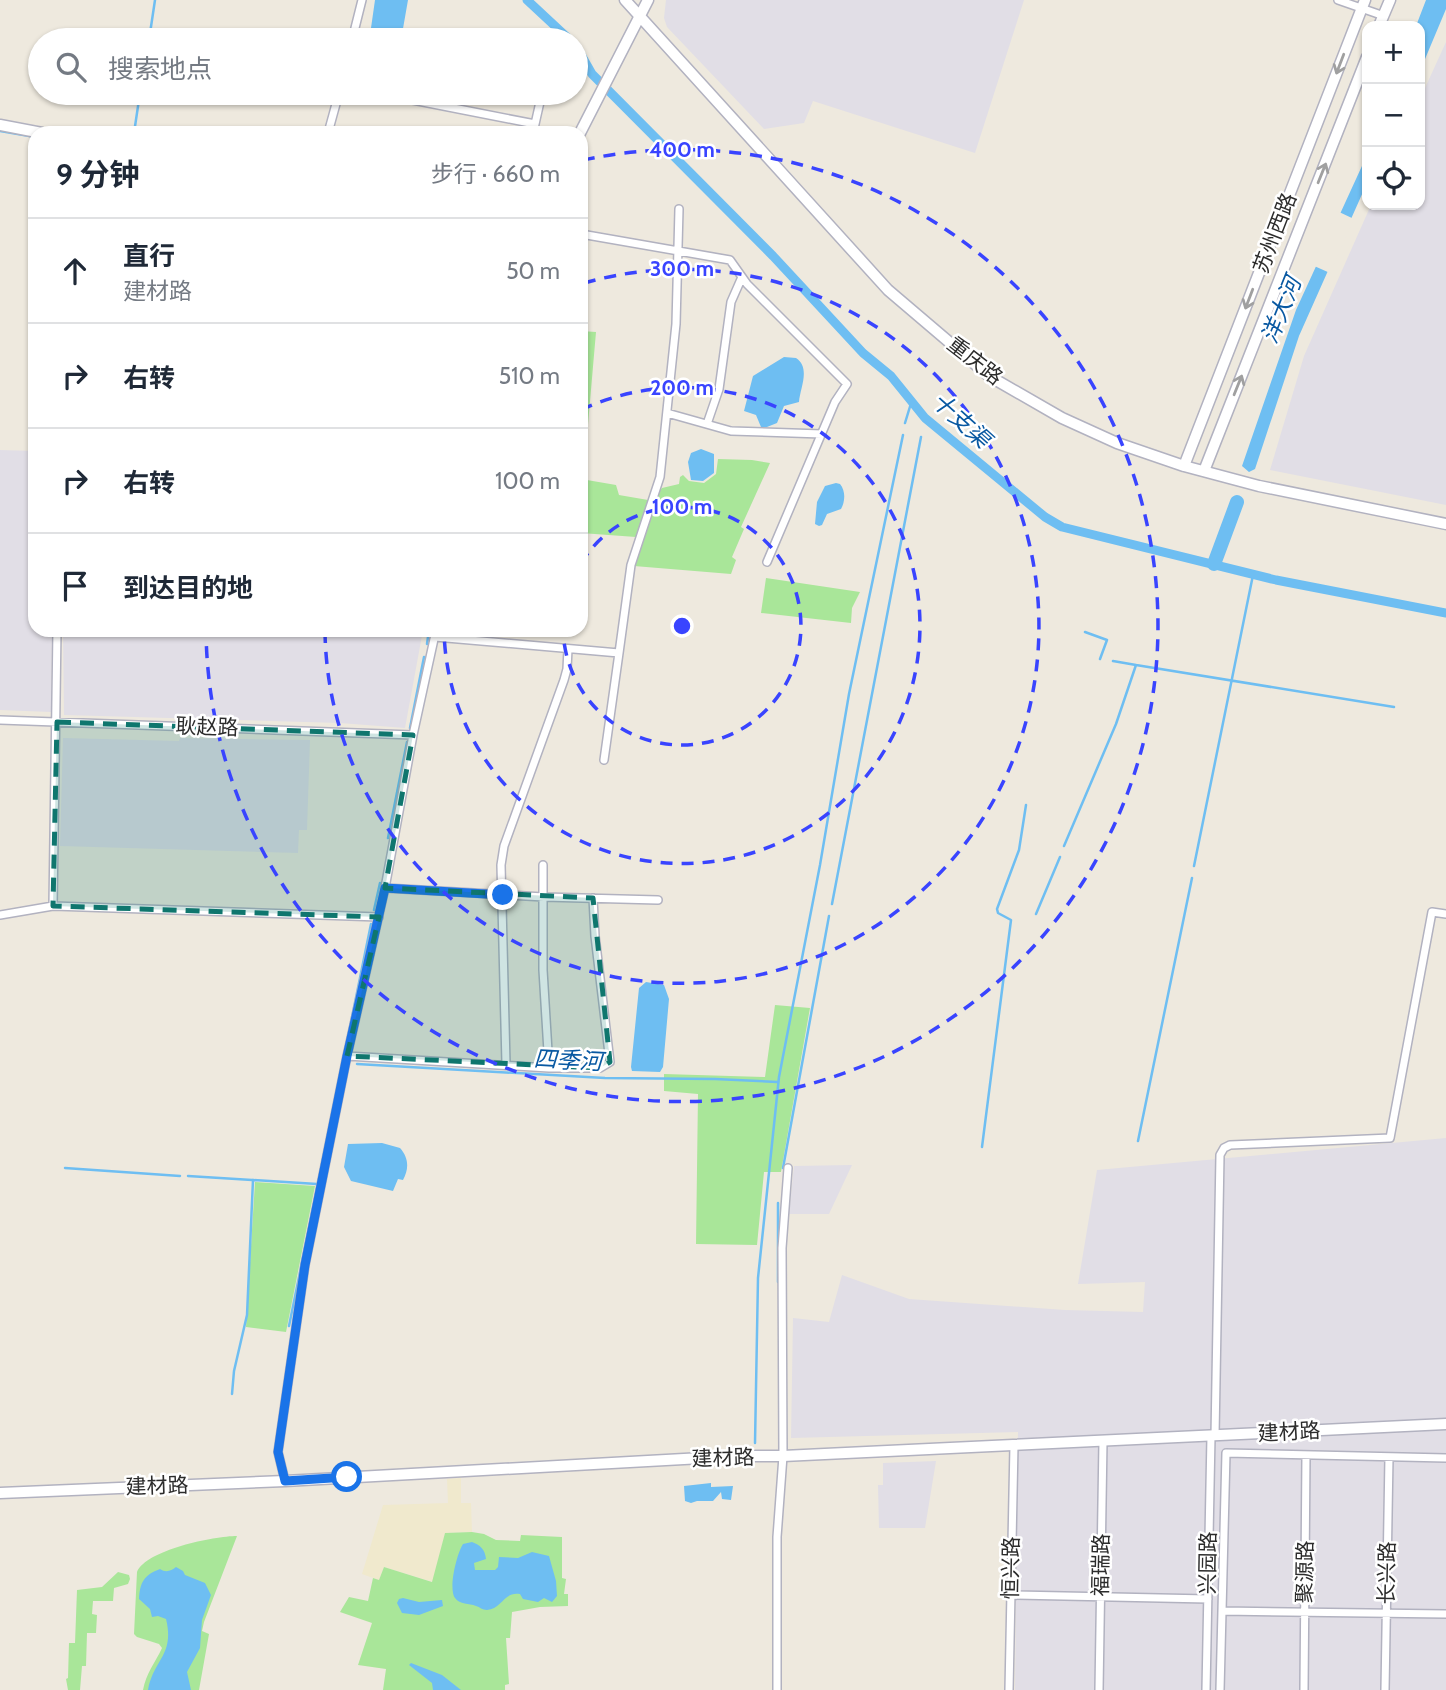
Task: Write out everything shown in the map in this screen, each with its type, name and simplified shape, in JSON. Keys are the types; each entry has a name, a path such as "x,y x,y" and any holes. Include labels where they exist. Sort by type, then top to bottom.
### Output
{"street":[{"path":"355,28 362,0"},
{"name":"重庆路","path":"625,0 888,290 980,368 1062,418 1117,443 1184,466 1259,486 1446,524"},
{"path":"584,126 648,0"},
{"path":"1338,0 1364,4 1382,21 1390,0"},
{"name":"苏州西路","path":"1184,466 1364,4"},
{"name":"苏州西路","path":"1204,471 1362,70"},
{"path":"330,126 336,105"},
{"path":"438,105 535,124 539,105"},
{"path":"0,125 28,130"},
{"path":"604,760 631,565 660,477 676,324 679,209"},
{"path":"588,235 730,260 742,277 847,384 835,402 767,562"},
{"path":"707,424 719,389 731,302 742,277"},
{"path":"1210,400 1229,409"},
{"path":"667,414 740,432 822,434"},
{"path":"53,906 57,637"},
{"path":"285,1481 278,1452 305,1265 435,637"},
{"path":"469,637 619,653"},
{"path":"506,1065 501,865 508,832 564,680 568,649"},
{"name":"耿赵路","path":"0,720 414,735"},
{"path":"543,865 543,970 549,1068"},
{"path":"385,888 658,900"},
{"path":"347,1056 549,1068 600,1068 610,1062 593,898"},
{"path":"0,915 53,906 379,917"},
{"name":"兴园路","path":"1206,1690 1220,1155 1224,1148 1230,1145 1390,1138 1432,912 1446,914"},
{"path":"777,1690 777,1537 783,1456 782,1248 788,1168"},
{"name":"建材路","path":"0,1493 1446,1424"},
{"name":"福瑞路","path":"1099,1690 1104,1441"},
{"name":"恒兴路","path":"1009,1690 1014,1445"},
{"path":"1220,1690 1226,1453 1446,1458"},
{"name":"聚源路","path":"1304,1690 1306,1455"},
{"name":"长兴路","path":"1385,1690 1389,1457"},
{"path":"1011,1595 1208,1599"},
{"path":"1222,1611 1446,1614"}],"highlighted area":[{"path":"57,722 413,735 385,888 593,898 610,1062 600,1068 347,1056 379,917 53,906"}],"shaded area":[{"path":"666,0 1024,0 975,153 813,101 804,123 764,129 667,27 664,18"},
{"path":"1446,42 1446,505 1270,470 1304,356 1369,210 1425,210 1425,88"},
{"path":"0,450 28,451 28,637 52,637 51,712 0,710"},
{"path":"63,637 422,637 405,728 340,723 64,715"},
{"path":"63,738 310,740 307,830 299,830 298,853 60,846"},
{"path":"1446,1138 1446,1690 1015,1690 1018,1432 791,1438 793,1318 829,1322 842,1275 909,1299 1065,1310 1143,1312 1145,1282 1078,1284 1097,1170"},
{"path":"852,1165 829,1214 789,1214 794,1166"},
{"path":"936,1461 925,1528 879,1528 878,1485 883,1485 883,1463"},
{"path":"461,1478 461,1503 471,1503 472,1532 445,1533 433,1582 384,1567 379,1580 362,1574 383,1505 448,1503 447,1479"}],"green space":[{"path":"588,331 596,332 588,424"},
{"path":"718,459 770,463 741,527 744,529 732,557 736,560 731,574 634,566 657,494 662,488 679,484 683,475 689,481 704,483 716,474"},
{"path":"588,480 616,485 619,495 648,500 636,537 588,534"},
{"path":"766,578 860,592 852,608 851,623 761,613"},
{"path":"775,1005 810,1008 781,1172 764,1172 757,1245 696,1244 698,1094 664,1091 664,1074 765,1077"},
{"path":"255,1182 315,1186 286,1332 246,1327"},
{"path":"472,1532 496,1540 520,1541 521,1535 562,1537 562,1578 566,1579 564,1594 568,1594 568,1606 512,1612 510,1638 506,1638 509,1684 505,1685 505,1690 383,1690 386,1669 358,1665 372,1623 340,1612 349,1597 368,1601 373,1578 379,1580 384,1567 432,1582 445,1533"},
{"path":"237,1536 204,1622 202,1631 209,1634 199,1690 143,1690 148,1673 162,1648 159,1644 134,1634 137,1572 153,1557 167,1551 198,1542"},
{"path":"118,1572 129,1575 128,1584 114,1588 113,1601 93,1601 92,1614 97,1615 96,1633 87,1633 86,1666 82,1666 80,1690 68,1690 66,1679 69,1643 75,1643 77,1590 102,1587"}],"water":[{"path":"375,0 408,0 403,28 371,28"},
{"path":"1426,0 1446,0 1446,9 1425,59 1425,21 1418,21"},
{"path":"1362,166 1362,194 1299,336 1255,469 1249,472 1242,466 1296,310"},
{"path":"784,357 796,358 803,367 804,378 799,402 784,406 777,423 761,427 756,415 744,411 753,376"},
{"path":"701,449 714,454 714,473 703,481 691,480 688,462 691,453"},
{"path":"840,484 843,490 841,509 827,514 819,526 815,524 817,502 825,486"},
{"path":"646,982 664,985 669,999 663,1067 660,1072 632,1071 631,1067 639,988"},
{"path":"382,1143 400,1148 406,1160 405,1176 403,1180 398,1179 393,1191 351,1181 344,1167 348,1144"},
{"path":"711,1483 711,1487 733,1486 731,1500 722,1499 721,1492 713,1501 685,1501 684,1486"},
{"path":"472,1542 482,1548 486,1559 474,1563 475,1570 495,1570 499,1557 518,1558 532,1552 549,1556 557,1596 552,1602 544,1598 538,1602 523,1599 520,1594 510,1595 496,1607 487,1610 459,1602 452,1587 454,1571 463,1544"},
{"path":"176,1567 185,1575 205,1583 211,1595 202,1620 200,1648 187,1672 191,1690 148,1690 154,1671 166,1649 168,1631 166,1619 152,1617 150,1609 139,1599 140,1588 150,1574 160,1569 168,1571"},
{"path":"403,1598 419,1602 442,1600 443,1606 419,1615 402,1613 397,1603"},
{"path":"411,1663 442,1675 461,1690 433,1690 432,1683 409,1665"}],"pier":[{"path":"1337,211 1354,219 1330,273 1312,265"}],"waterway":[{"path":"151,28 155,0"},
{"name":"十支渠","path":"527,0 557,28"},
{"name":"十支渠","path":"588,67 773,256 863,353 891,376 925,418 1045,517 1062,527 1276,580 1446,613"},
{"path":"135,126 138,105"},
{"path":"0,131 28,136"},
{"path":"905,423 912,400"},
{"path":"755,1443 758,1278 779,1077 820,865 849,694 903,435"},
{"path":"832,904 921,437"},
{"name":"洋大河","path":"1214,564 1237,502"},
{"path":"1194,866 1253,575"},
{"path":"1085,632 1107,640 1100,659"},
{"path":"427,644 428,637"},
{"path":"410,728 424,657"},
{"path":"1064,846 1116,724 1136,665 1113,661"},
{"path":"1136,665 1394,707"},
{"path":"388,838 407,742"},
{"path":"982,1147 1011,920 998,913 997,909 1019,850 1026,805"},
{"path":"1036,914 1060,857"},
{"path":"1138,1141 1192,878"},
{"path":"374,910 380,883"},
{"path":"783,1168 829,916"},
{"path":"289,1326 371,924"},
{"name":"四季河","path":"357,1064 605,1078 777,1082"},
{"path":"65,1168 180,1176"},
{"path":"188,1176 317,1184"},
{"path":"232,1394 234,1371 247,1315 253,1180"},
{"path":"778,1203 778,1282"}],"route":[{"path":"347,1477 285,1481 278,1452 305,1265 347,1056 385,888 503,895"}]}
